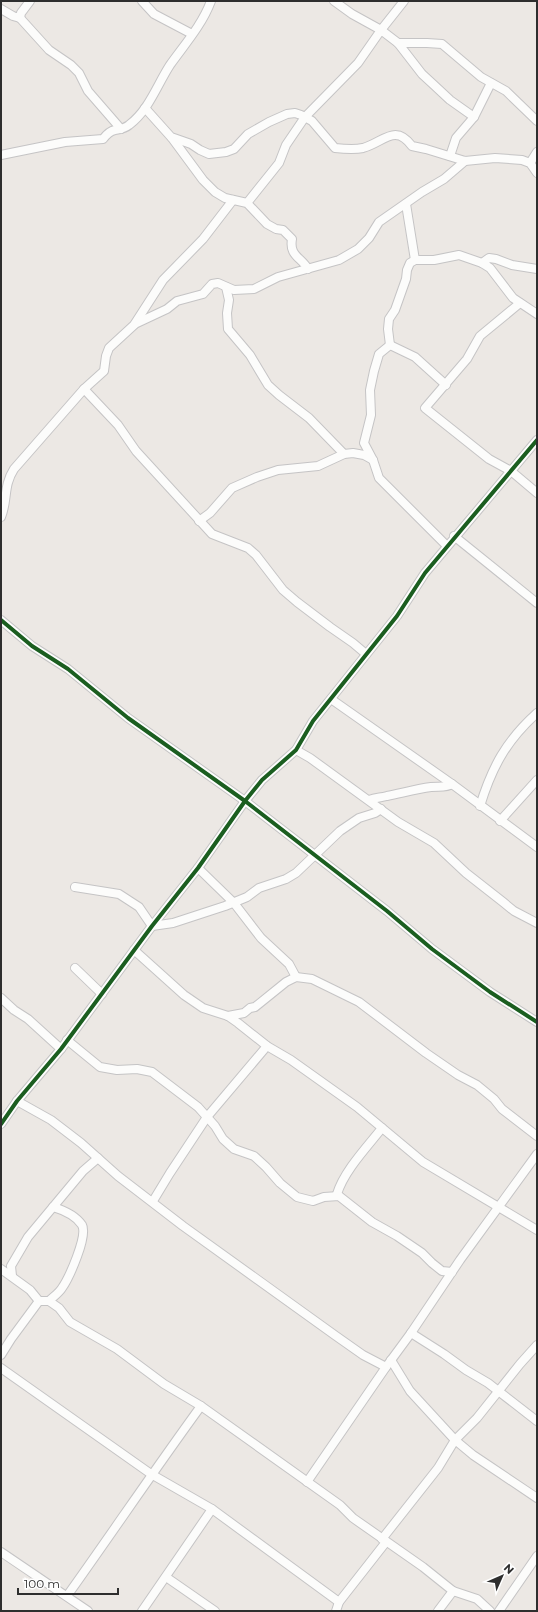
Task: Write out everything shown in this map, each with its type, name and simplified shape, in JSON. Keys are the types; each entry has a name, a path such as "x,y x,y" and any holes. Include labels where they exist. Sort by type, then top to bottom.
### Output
{"street":[{"path":"20,18 21,13 30,1"},
{"path":"142,1 154,14 192,34"},
{"path":"1,154 65,142 103,139 110,132 129,126 145,108 169,67 200,24 211,1"},
{"path":"334,1 352,14 381,30 398,43 422,74 450,100 474,117"},
{"path":"247,203 279,163 286,145 305,117 358,64 381,30 404,1"},
{"path":"1,9 20,18 50,50 71,65 79,73 88,91 121,129"},
{"path":"398,43 442,44 481,77 506,91 537,121"},
{"path":"450,156 456,138 474,117 491,83"},
{"path":"145,108 171,137 203,180 215,192 233,200 247,203 267,224 276,229 284,230 292,239 291,246 295,256 308,269"},
{"path":"171,137 191,144 209,154 218,153 234,149 248,134 278,117 295,113 305,117 317,126 335,148 361,148 381,141 393,134 399,134 406,138 412,146 465,161 495,158 522,160 530,163 537,173"},
{"path":"530,163 537,152"},
{"path":"134,325 168,308 178,301 203,294 212,284 218,283 234,290 254,289 278,277 330,264 358,249 370,238 379,222 422,192 444,179 465,161"},
{"path":"1,517 4,509 8,479 11,474 84,389 104,371 106,356 109,348 134,325 163,280 203,239 233,200"},
{"path":"406,204 415,260"},
{"path":"390,345 388,329 389,319 395,310 406,280 407,270 410,263 415,260 434,260 459,255 482,263 490,268 513,298 537,314"},
{"path":"482,263 489,258 512,265 537,269"},
{"path":"226,287 228,300 228,328 250,355 268,385 314,423 344,454"},
{"path":"520,303 480,336 467,359 425,408 490,458 511,471 537,493"},
{"path":"390,345 415,357 446,385"},
{"path":"390,345 379,354 370,390 371,415 364,443 373,460 378,478 447,546"},
{"path":"84,389 118,425 136,451 212,534 248,548 256,554 283,590 330,628 353,643 366,654"},
{"path":"1,1124 17,1101 61,1049 152,926 198,868 245,801 262,780 296,750 313,721 397,616 425,573 454,536 537,440"},
{"path":"199,521 210,513 232,488 278,470 318,466 344,454 364,456 373,460"},
{"path":"454,536 537,603"},
{"path":"1,620 32,646 68,669 128,718 245,801 432,949 490,992 537,1022"},
{"path":"331,699 452,784 537,847"},
{"path":"480,806 493,769 501,754 537,713"},
{"path":"296,750 310,758 398,822 434,843 466,873 514,911 537,924"},
{"path":"500,821 537,780"},
{"path":"369,800 376,796 386,797 416,789 433,786 449,786 452,784"},
{"path":"152,926 173,923 234,903 259,888 286,879 296,873 340,831 359,818 381,809"},
{"path":"198,868 234,903 261,938 289,964 296,977"},
{"path":"75,887 119,894 139,907 152,926"},
{"path":"134,950 184,994 203,1008 228,1016 267,1046 291,1060 357,1107 423,1162 537,1230"},
{"path":"75,968 102,994"},
{"path":"228,1016 244,1013 250,1008 255,1007 286,982 296,977 312,979 359,1002 426,1053 458,1075 477,1085 494,1099 502,1109 537,1136"},
{"path":"1,998 14,1010 28,1019 61,1049"},
{"path":"67,1040 100,1067 117,1070 137,1069 152,1072 198,1107 223,1139 234,1149 254,1156 280,1183 297,1197 313,1201 324,1197 339,1196 372,1222 398,1236 422,1253 442,1271 452,1272"},
{"path":"152,1201 207,1117 267,1046"},
{"path":"17,1101 51,1120 118,1176 183,1226 336,1336 363,1355 388,1363 410,1391 455,1440 473,1455 537,1498"},
{"path":"339,1196 337,1194 343,1182 382,1128"},
{"path":"308,1482 388,1363 411,1334 452,1272 537,1154"},
{"path":"12,1276 11,1266 28,1236 83,1171 98,1158"},
{"path":"49,1301 62,1289 82,1241 83,1230 82,1224 72,1216 62,1210 53,1208"},
{"path":"1,1269 30,1290 39,1301"},
{"path":"39,1301 49,1301 59,1308 70,1322 117,1349 164,1384 201,1406 340,1505 353,1518 423,1567 453,1591 477,1599 490,1611"},
{"path":"1,1355 39,1301"},
{"path":"411,1334 488,1383 537,1421"},
{"path":"336,1611 339,1602 438,1468 455,1440 477,1418 537,1345"},
{"path":"1,1368 151,1474 212,1509 339,1602"},
{"path":"67,1596 111,1535 151,1474 201,1406"},
{"path":"142,1611 212,1509"},
{"path":"1,1552 88,1611"},
{"path":"499,1611 537,1556"},
{"path":"166,1577 215,1611"},
{"path":"438,1611 453,1591"}],"cycle path":[{"path":"1,1124 17,1101 61,1049 152,926 198,868 245,801 262,780 296,750 313,721 397,616 425,573 537,440"},
{"path":"1,620 32,646 68,669 128,718 245,801 387,911 432,949 490,992 537,1022"}]}
